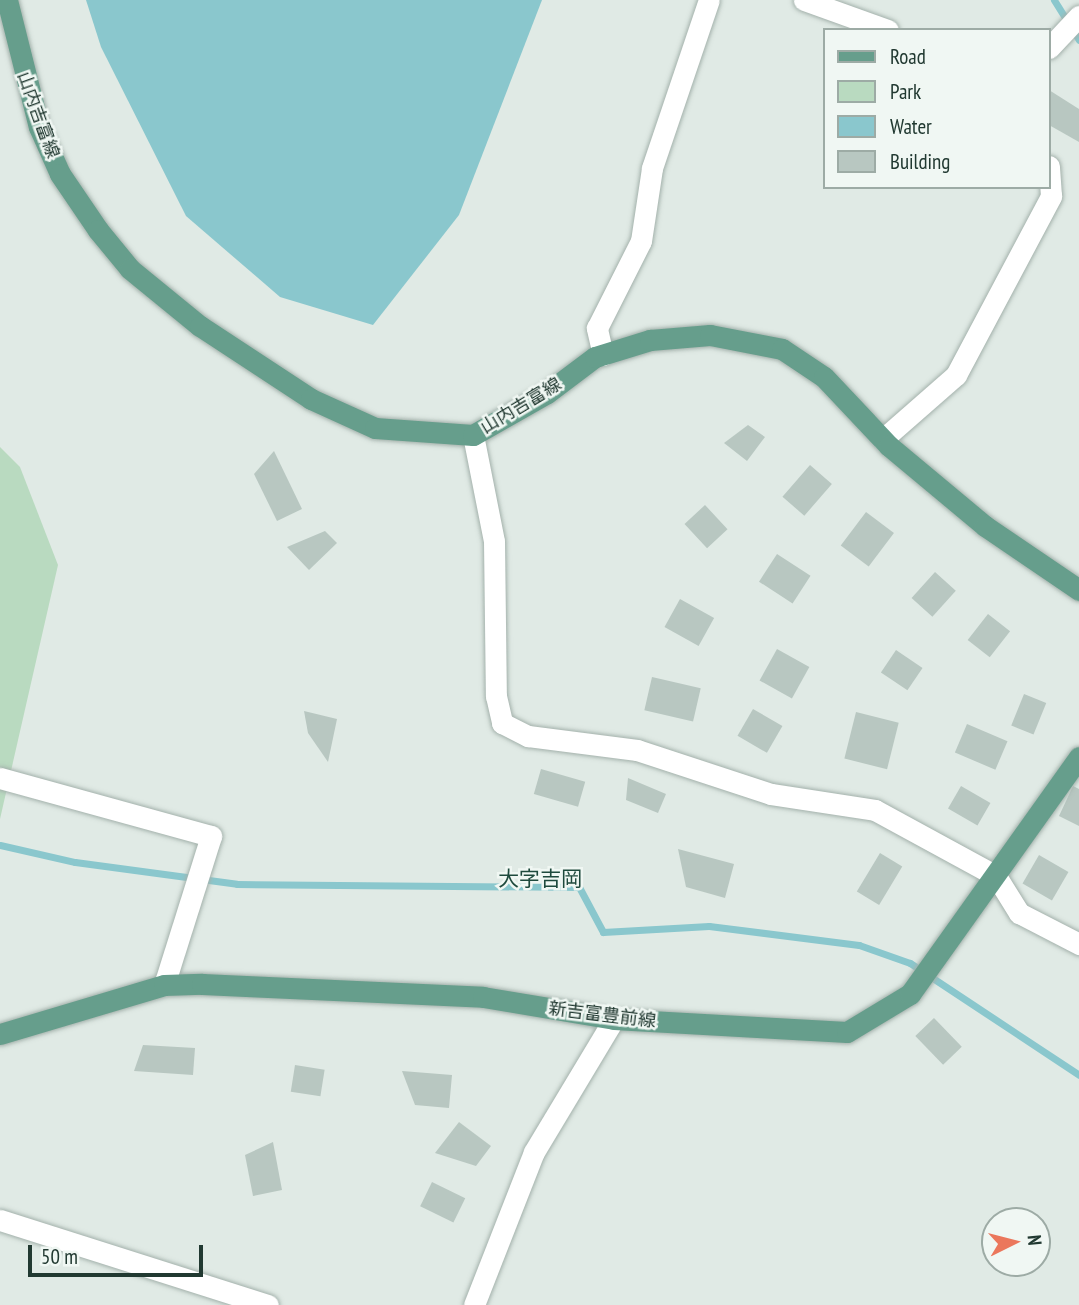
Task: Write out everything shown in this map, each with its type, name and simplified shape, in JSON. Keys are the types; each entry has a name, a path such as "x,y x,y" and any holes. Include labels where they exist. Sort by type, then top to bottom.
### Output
{"main road":[{"name":"山内吉富線","path":"7,0 38,127 60,174 130,269 266,374 352,420 404,433 473,435 603,355 650,340 710,335 782,349 824,377 883,439 985,526 1079,590"},
{"name":"新吉富豊前線","path":"0,1034 164,985 322,986 483,997 614,1019 847,1032 910,994 1079,757"}],"street":[{"path":"603,355 597,328 641,241 652,168 709,0"},
{"path":"803,0 882,28"},
{"path":"1051,46 1079,16"},
{"path":"883,439 956,375 1051,196 1051,189"},
{"path":"473,435 494,541 496,696 502,723 528,736 637,750 771,794 875,810 996,876 1019,913 1079,944"},
{"path":"0,778 211,836 164,985"},
{"path":"474,1305 534,1152 614,1019"},
{"path":"0,1220 268,1305"}],"green space":[{"path":"0,447 20,467 58,565 0,819"}],"water":[{"path":"86,0 542,0 459,215 373,325 280,297 186,216 101,47"}],"building":[{"path":"1051,91 1079,109 1079,142 1051,126"},
{"path":"748,425 765,437 747,461 724,443"},
{"path":"274,451 302,509 277,521 254,474"},
{"path":"810,465 832,484 804,516 782,497"},
{"path":"705,505 728,529 707,548 685,524"},
{"path":"866,512 894,533 869,567 841,546"},
{"path":"325,531 337,543 309,570 287,547"},
{"path":"777,554 811,576 793,603 759,582"},
{"path":"935,572 956,591 932,617 912,598"},
{"path":"680,599 714,618 699,646 664,627"},
{"path":"988,614 1010,631 990,657 968,640"},
{"path":"777,649 809,667 792,698 760,680"},
{"path":"896,650 923,668 907,690 881,672"},
{"path":"652,677 701,688 693,721 644,710"},
{"path":"1024,694 1046,703 1034,735 1011,726"},
{"path":"753,709 782,726 767,753 738,736"},
{"path":"304,711 337,719 328,762 308,733"},
{"path":"856,712 899,723 887,769 844,759"},
{"path":"967,724 1008,741 995,770 955,753"},
{"path":"541,769 585,782 578,807 534,794"},
{"path":"628,778 666,794 658,813 626,800"},
{"path":"961,786 990,803 977,826 948,809"},
{"path":"1073,786 1079,789 1079,826 1059,816"},
{"path":"678,849 734,864 725,898 686,887"},
{"path":"880,853 902,866 879,905 857,892"},
{"path":"1039,855 1068,872 1052,901 1022,884"},
{"path":"934,1018 962,1047 943,1065 915,1036"},
{"path":"143,1045 195,1048 193,1075 134,1071"},
{"path":"295,1065 325,1070 320,1096 291,1092"},
{"path":"402,1071 452,1075 449,1108 415,1105"},
{"path":"459,1122 491,1146 476,1166 435,1153"},
{"path":"273,1142 282,1190 253,1196 245,1155"},
{"path":"432,1182 465,1198 453,1222 420,1206"}],"waterway":[{"path":"1054,0 1079,40"},
{"path":"0,845 75,862 237,884 579,887 603,932 709,926 859,945 910,963 1079,1075"}],"district":[{"name":"大字吉岡","path":"540,879"}]}
